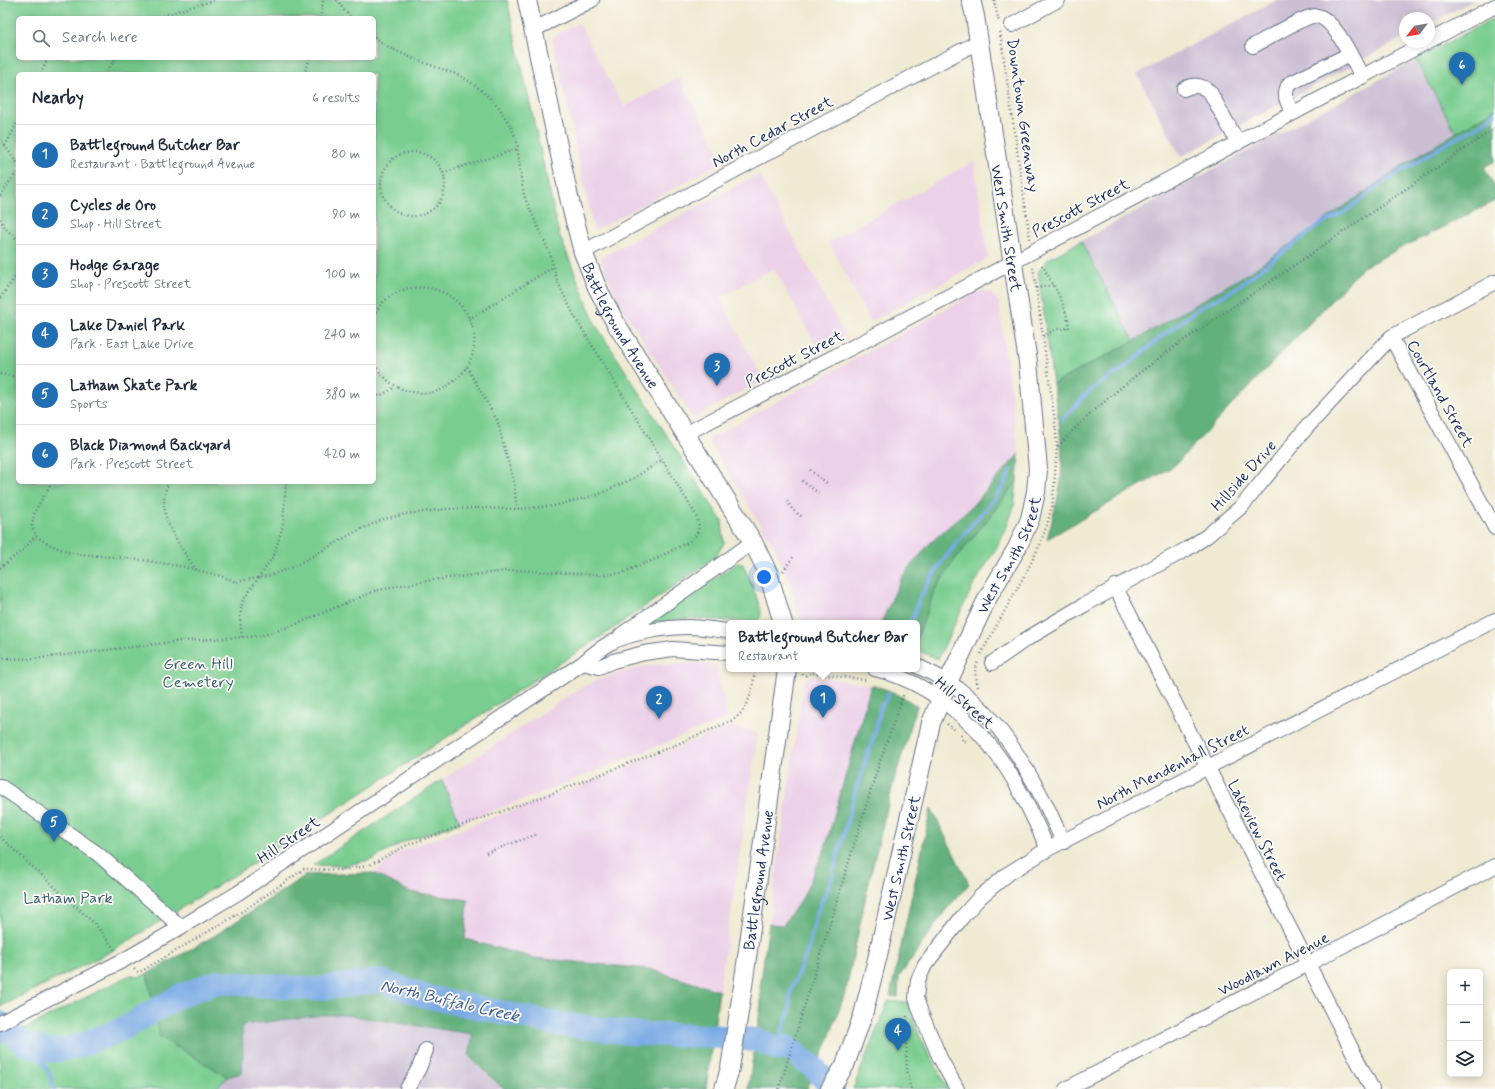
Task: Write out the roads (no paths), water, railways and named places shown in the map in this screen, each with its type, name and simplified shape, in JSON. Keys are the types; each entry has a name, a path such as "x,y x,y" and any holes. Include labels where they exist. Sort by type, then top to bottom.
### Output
{"main road":[{"name":"Battleground Avenue","path":"527,0 570,202 583,252 597,286 615,322 753,542 768,573 782,620"},
{"name":"West Smith Street","path":"830,1089 844,1064 863,1015 931,723 948,682 988,597 1024,534 1030,519 1036,492 1038,469 1028,369 971,0"},
{"name":"Battleground Avenue","path":"724,1089 730,1068 795,672"},
{"path":"838,1089 844,1064"},
{"path":"730,1068 733,1089"}],"street":[{"path":"533,30 592,0"},
{"path":"1005,24 1058,0"},
{"name":"Prescott Street","path":"1435,37 1495,6"},
{"path":"1253,46 1306,18 1317,16 1327,21 1340,35 1362,77"},
{"name":"North Cedar Street","path":"583,252 978,42"},
{"name":"Prescott Street","path":"685,434 868,339 1415,48"},
{"path":"1293,113 1286,99 1286,90 1289,84 1350,54"},
{"path":"1184,89 1191,85 1203,87 1210,92 1238,142"},
{"name":"Hillside Drive","path":"992,663 1025,640 1116,586 1187,549 1206,536 1242,506 1307,427 1391,337 1495,282"},
{"name":"Courtland Street","path":"1391,337 1495,528"},
{"name":"Hill Street","path":"0,1023 124,960 181,927 274,869 583,663 597,651 753,542"},
{"name":"Lakeview Street","path":"1116,586 1372,1089"},
{"name":"North Mendenhall Street","path":"957,1089 940,1058 917,1000 918,980 925,965 963,916 980,898 1009,873 1048,849 1495,620"},
{"name":"Hill Street","path":"611,642 627,636 689,627 726,632"},
{"path":"583,663 598,667 613,661 644,653 673,650 726,653"},
{"name":"Hill Street","path":"920,668 961,690 981,708 1009,741 1044,801 1064,842"},
{"name":"Hill Street","path":"872,674 907,680 941,700 970,724 986,740 1010,774 1048,849"},
{"path":"0,786 98,854 181,927"},
{"name":"Woodlawn Avenue","path":"1066,1089 1495,866"},
{"path":"407,1089 419,1068 426,1050"}],"waterway":[{"path":"1062,420 1086,394 1123,369 1157,340 1199,308 1233,290 1318,226 1346,211 1382,183 1449,142 1484,123 1495,113"},
{"path":"912,620 923,591 933,575 962,536 1002,488 1011,470"},
{"path":"778,1049 781,1034 790,1010 790,993 809,946 817,912 831,881 857,786 876,729 881,706 886,700 888,694"},
{"name":"North Buffalo Creek","path":"0,1023 23,1043 51,1051 76,1047 125,1028 179,996 217,982 315,989 381,981 427,997 557,1024 640,1034 709,1036 757,1040 778,1049 786,1047 813,1067 833,1089"},
{"path":"23,1043 43,1063 52,1081 54,1089"}],"place":[{"name":"Black Diamond Backyard","path":"1462,85"},
{"name":"Hodge Garage","path":"717,386"},
{"name":"Battleground Butcher Bar","path":"823,718"},
{"name":"Cycles de Oro","path":"659,719"},
{"name":"Latham Skate Park","path":"54,842"},
{"name":"Lake Daniel Park","path":"898,1051"}],"park label":[{"name":"Green Hill Cemetery","path":"198,672"},
{"name":"Latham Park","path":"68,897"}]}
